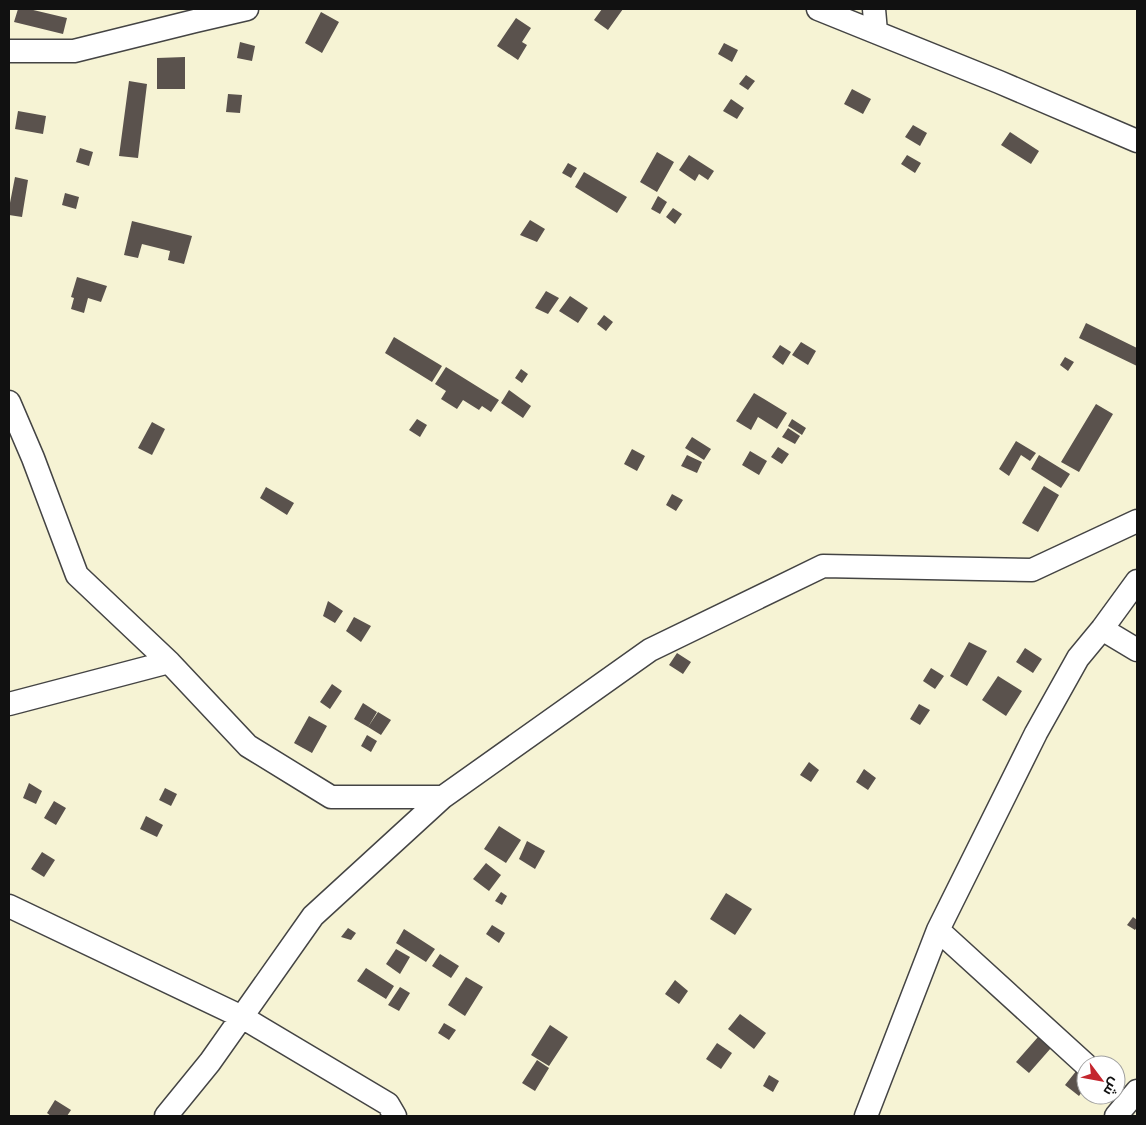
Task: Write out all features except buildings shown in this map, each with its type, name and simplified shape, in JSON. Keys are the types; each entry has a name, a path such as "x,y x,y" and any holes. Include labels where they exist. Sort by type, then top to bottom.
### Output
{"street":[{"path":"9,51 74,51 195,20 247,9"},
{"path":"818,9 999,82 1137,141"},
{"path":"874,9 876,32"},
{"path":"9,402 33,458 77,575 169,662 248,746 331,797 442,797"},
{"path":"166,1116 210,1062 313,916 442,797 650,650 823,566 1032,570 1137,521"},
{"path":"866,1116 938,930 1036,732 1078,658 1137,581"},
{"path":"1102,629 1137,650"},
{"path":"9,704 169,662"},
{"path":"9,906 242,1017 388,1104 395,1116"},
{"path":"938,930 1076,1056"}],"shaded area":[{"path":"9,9 1137,9 1137,1116 9,1116"}]}
